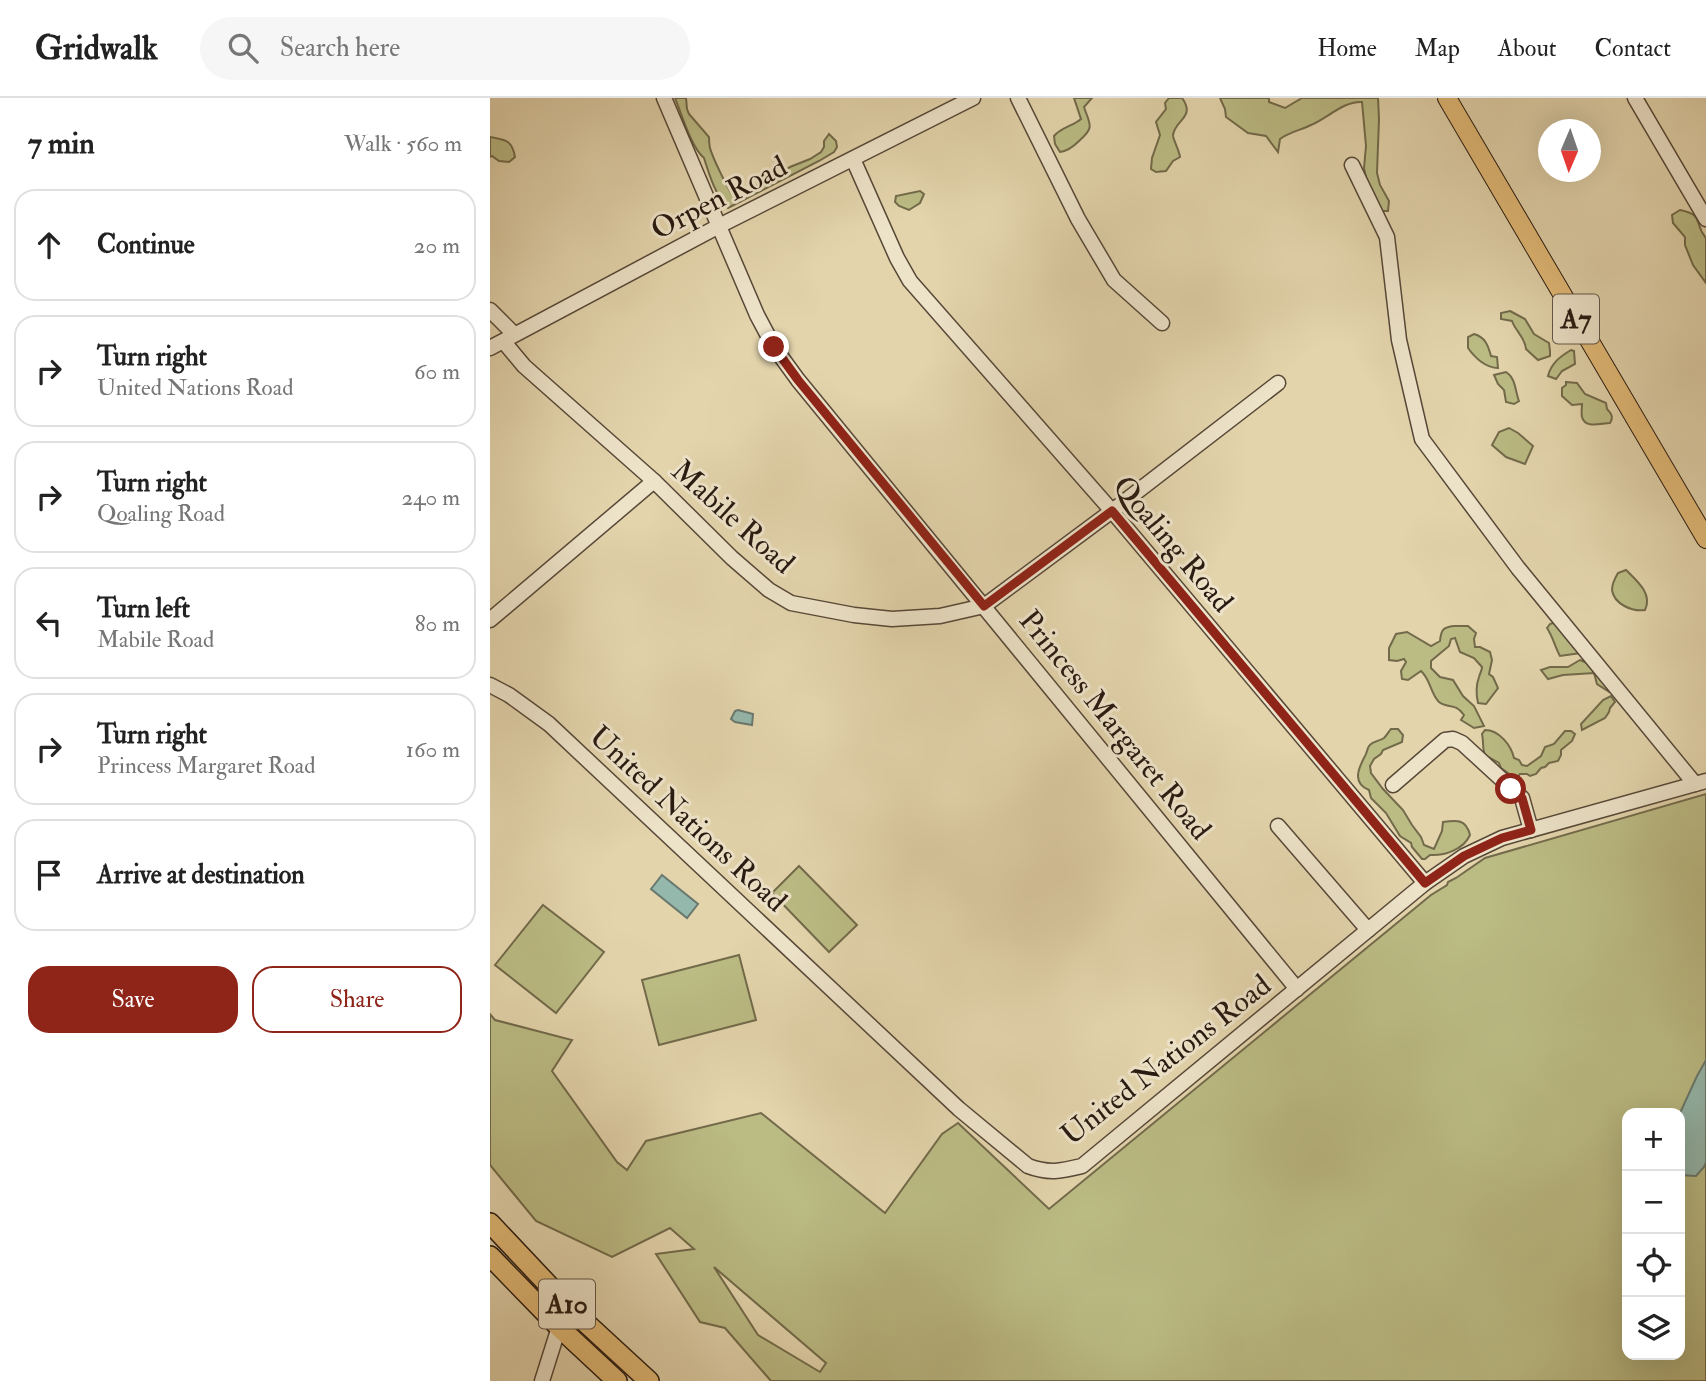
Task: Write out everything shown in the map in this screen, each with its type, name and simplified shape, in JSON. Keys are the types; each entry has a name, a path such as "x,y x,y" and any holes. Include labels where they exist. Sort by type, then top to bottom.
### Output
{"highway":[{"name":"A10","path":"490,1223 573,1311 649,1381"},
{"name":"A10","path":"490,1256 559,1327 617,1381"}],"main road":[{"name":"A7","path":"1447,98 1706,539"}],"street":[{"name":"Princess Margaret Road","path":"664,98 757,315 774,347 798,380 1297,989"},
{"name":"Orpen Road","path":"502,341 719,226 973,98"},
{"path":"1018,98 1078,219 1114,279 1162,323"},
{"path":"1635,98 1706,219"},
{"name":"Qoaling Road","path":"853,159 910,281 1112,511 1425,883"},
{"path":"1352,165 1387,237 1399,340 1422,439 1518,568 1701,782"},
{"name":"Mabile Road","path":"490,310 502,341 524,366 654,481 732,558 769,590 791,603 892,619 940,616 984,606 1278,383"},
{"path":"490,620 654,481"},
{"name":"United Nations Road","path":"490,685 509,695 549,724 960,1109 1028,1166 1042,1171 1059,1172 1082,1166 1425,883 1464,856 1502,838 1701,782"},
{"path":"1393,785 1445,740 1453,739 1462,743 1522,798 1531,830"},
{"path":"1278,826 1368,930"},
{"path":"542,1381 559,1327 573,1311"}],"green space":[{"path":"675,98 686,98 689,114 709,137 714,158 733,195 775,178 790,167 810,159 821,152 829,134 836,141 837,147 834,152 819,161 728,208 716,192 704,158 691,139"},
{"path":"1074,98 1092,98 1084,107 1089,129 1072,147 1060,152 1054,136 1081,119"},
{"path":"1169,98 1182,98 1186,104 1186,114 1173,135 1180,157 1173,161 1166,171 1156,172 1151,169 1160,135 1156,122 1166,109 1165,103"},
{"path":"1220,98 1269,98 1269,102 1285,108 1302,98 1378,98 1377,173 1389,201 1388,211 1380,211 1367,182 1364,168 1366,146 1362,102 1348,104 1280,139 1278,152 1266,136 1248,133 1226,117"},
{"path":"490,137 507,142 515,157 509,162 490,157"},
{"path":"920,191 924,194 920,203 909,210 895,202 896,196"},
{"path":"1680,210 1696,217 1706,238 1706,283 1693,265 1685,245 1685,237 1673,223 1672,215"},
{"path":"1510,311 1525,319 1534,334 1549,343 1550,356 1538,360 1526,349 1512,321 1501,319 1501,313"},
{"path":"1474,334 1486,342 1491,356 1497,357 1498,368 1481,362 1468,348 1468,337"},
{"path":"1571,350 1574,351 1575,364 1562,371 1556,379 1548,376 1560,357"},
{"path":"1506,372 1513,381 1519,401 1514,404 1506,402 1504,390 1494,375"},
{"path":"1566,382 1577,383 1585,394 1606,403 1612,417 1610,423 1586,423 1582,415 1582,404 1572,405 1562,396 1562,388"},
{"path":"1509,428 1533,446 1525,464 1506,457 1492,445 1499,432"},
{"path":"1626,570 1645,593 1645,610 1624,606 1613,595 1612,588 1618,573"},
{"path":"1556,622 1581,653 1560,656 1547,628"},
{"path":"1454,626 1468,626 1476,633 1475,647 1490,652 1492,660 1489,674 1498,688 1486,704 1478,703 1477,686 1482,667 1474,658 1460,652 1455,638 1431,661 1431,668 1440,677 1453,680 1463,696 1474,706 1484,726 1474,728 1461,720 1464,715 1458,708 1439,702 1421,671 1408,680 1402,679 1401,671 1406,662 1404,659 1389,660 1389,648 1396,634 1407,632 1431,646 1440,641 1443,630"},
{"path":"1580,660 1598,672 1608,691 1597,684 1594,673 1548,679 1541,670 1568,667"},
{"path":"1611,696 1615,702 1605,718 1582,730 1581,724 1603,700"},
{"path":"1391,729 1398,729 1403,735 1402,742 1383,750 1374,759 1370,766 1371,773 1403,810 1424,845 1434,849 1443,822 1463,823 1470,835 1453,851 1422,859 1411,843 1400,836 1386,813 1371,798 1369,790 1360,784 1358,775 1368,747 1384,738"},
{"path":"1485,730 1500,735 1514,758 1527,766 1541,756 1545,747 1554,744 1565,731 1575,734 1572,741 1561,750 1558,761 1549,763 1536,774 1520,774 1512,780 1499,763 1485,755 1482,734"},
{"path":"1706,794 1706,1381 771,1381 725,1328 700,1322 656,1254 694,1249 670,1228 612,1257 536,1221 490,1165 490,1014 495,1020 572,1040 552,1071 617,1162 627,1170 646,1141 761,1113 885,1213 942,1134 958,1123 1049,1209 1431,895 1485,858","holes":["714,1267 826,1363 820,1372 758,1335"]},
{"path":"799,866 857,925 829,952 772,893"},
{"path":"543,905 604,952 556,1013 495,965"},
{"path":"739,955 756,1020 659,1045 642,980"}],"water":[{"path":"738,710 753,714 752,725 731,719"},
{"path":"662,875 698,904 687,918 651,889"},
{"path":"1706,1060 1706,1162 1696,1176 1685,1175 1685,1108 1682,1108"}],"route":[{"path":"774,347 798,380 984,606 1112,511 1425,883 1464,856 1502,838 1531,830 1522,798 1511,789"}]}
